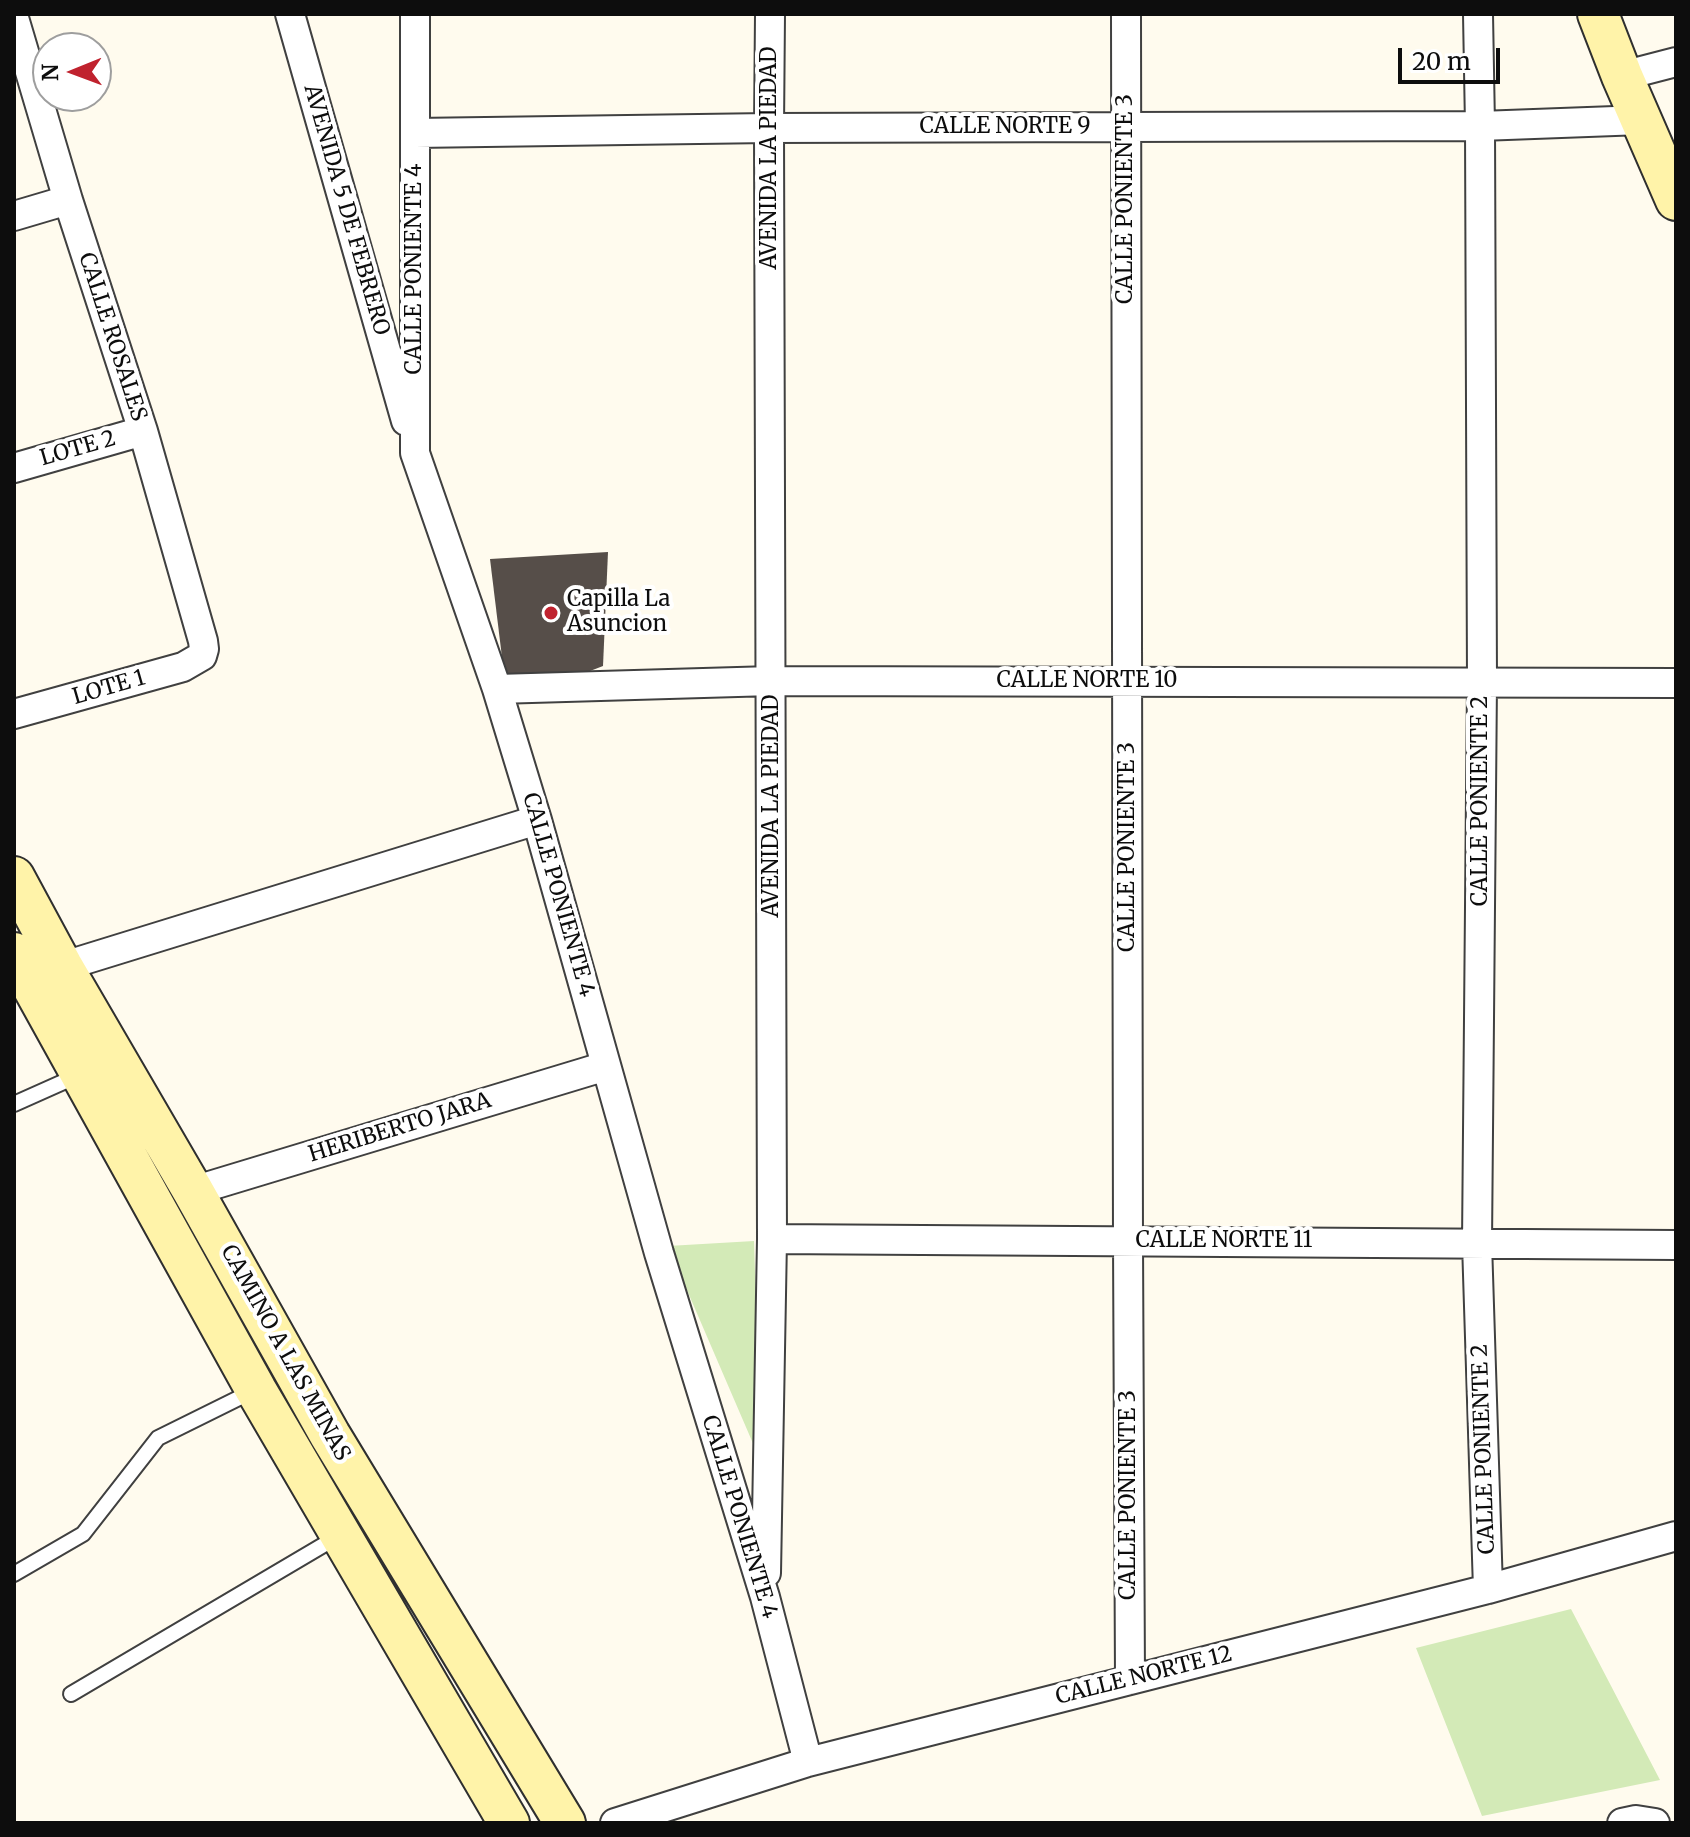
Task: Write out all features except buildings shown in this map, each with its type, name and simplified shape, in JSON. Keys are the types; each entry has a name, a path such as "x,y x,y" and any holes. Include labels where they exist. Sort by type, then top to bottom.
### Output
{"street":[{"name":"AVENIDA 5 DE FEBRERO","path":"290,14 415,453"},
{"name":"CALLE PONIENTE 4","path":"415,14 415,453 497,689 537,820 659,1253 765,1597 808,1762"},
{"name":"AVENIDA LA PIEDAD","path":"765,1597 772,1239 770,14"},
{"name":"CALLE PONIENTE 3","path":"1126,14 1130,1680"},
{"name":"CALLE PONIENTE 2","path":"1478,14 1482,682 1477,1243 1488,1589"},
{"path":"1598,14 1676,200"},
{"name":"CALLE ROSALES","path":"14,18 68,200 143,431 203,641 202,656"},
{"path":"1622,76 1676,62"},
{"name":"CALLE NORTE 9","path":"415,133 769,128 1480,126 1642,120"},
{"path":"14,216 68,200"},
{"name":"LOTE 2","path":"14,468 143,431"},
{"name":"LOTE 1","path":"14,714 183,667 202,656"},
{"name":"CALLE NORTE 10","path":"497,689 772,681 1676,683"},
{"path":"35,966 537,820"},
{"name":"CAMINO A LAS MINAS","path":"14,877 35,966 82,1074 256,1390 509,1823"},
{"name":"CAMINO A LAS MINAS","path":"35,966 193,1191 330,1435 565,1823"},
{"name":"HERIBERTO JARA","path":"193,1191 606,1066"},
{"name":"CALLE NORTE 11","path":"772,1239 1676,1245"},
{"name":"CALLE NORTE 12","path":"615,1823 808,1762 1488,1589 1676,1536"},
{"path":"1622,1823 1636,1820 1655,1822"}],"lane":[{"path":"14,1104 82,1074"},
{"path":"14,1574 83,1534 158,1438 256,1390"},
{"path":"71,1694 340,1534"}],"green space":[{"path":"754,1241 761,1462 668,1246"},
{"path":"1571,1609 1660,1780 1482,1816 1416,1648"}],"place":[{"name":"Capilla La Asuncion","path":"551,613"}]}
